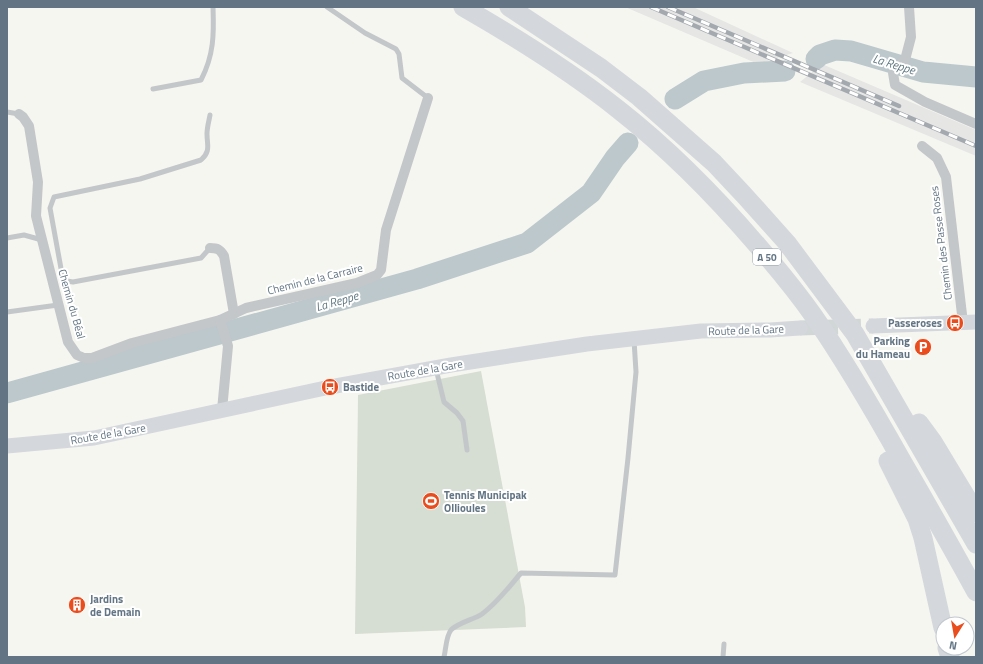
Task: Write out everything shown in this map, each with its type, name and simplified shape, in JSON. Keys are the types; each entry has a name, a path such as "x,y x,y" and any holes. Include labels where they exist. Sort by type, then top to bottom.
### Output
{"highway":[{"name":"A 50","path":"463,7 540,53 620,111 700,183 731,215 779,270 812,313 841,356 976,592"},
{"name":"A 50","path":"509,7 601,68 639,97 714,163 786,243 850,328 872,362 976,544"},
{"path":"872,362 933,442 976,513"},
{"path":"868,401 887,457 917,519 923,538 940,616"}],"street":[{"path":"909,7 911,37 905,60 893,73 895,85 926,102 976,124"},
{"name":"Chemin de la Carraire","path":"220,320 246,308 357,283 377,275 381,270 386,230 428,98"},
{"name":"Chemin du Béal","path":"19,114 29,126 38,182 36,216 68,342 77,355 84,358 92,358 132,343 220,320"},
{"name":"Chemin des Passe Roses","path":"922,146 937,158 946,177 969,322"},
{"path":"210,248 217,248 224,256 234,314"},
{"path":"220,320 228,346 222,410"},
{"path":"873,326 969,322"},
{"name":"Route de la Gare","path":"7,446 94,438 330,387 436,368 587,344 701,331 800,328"}],"lane":[{"path":"154,89 202,80 207,69 214,40 213,7"},
{"path":"328,7 365,33 396,49 400,54 402,78 428,98"},
{"path":"7,112 19,114"},
{"path":"210,115 207,132 208,150 206,156 202,160 140,179 54,197 50,208 62,274 67,281 73,282 184,262 201,258 210,248"},
{"path":"7,238 24,235 42,240"},
{"path":"7,312 58,305"},
{"path":"444,657 448,634 451,630 490,608 521,573 615,576 636,372 634,339"},
{"path":"436,368 444,402 457,413 463,421 468,450"},
{"path":"723,657 724,644"}],"shaded area":[{"path":"625,7 693,7 793,53 758,64"},
{"path":"822,64 976,130 976,156 800,82"},
{"name":"Tennis Municipak Ollioules","path":"481,371 525,607 526,627 355,634 358,395"}],"waterway":[{"name":"La Reppe","path":"816,59 820,55 835,50 851,51 923,72 976,77"},
{"name":"La Reppe","path":"675,99 704,81 744,73 785,71"},
{"name":"La Reppe","path":"7,393 417,279 527,243 591,193 615,158 628,143"}],"tunnel":[{"path":"800,328 873,326"}],"railway":[{"path":"651,7 976,146"},
{"path":"668,7 899,106"}],"place":[{"name":"Passeroses","path":"955,323"},
{"name":"Parking du Hameau","path":"923,347"},
{"name":"Bastide","path":"330,387"},
{"name":"Tennis Municipak Ollioules","path":"431,501"},
{"name":"Jardins de Demain","path":"77,605"}]}
